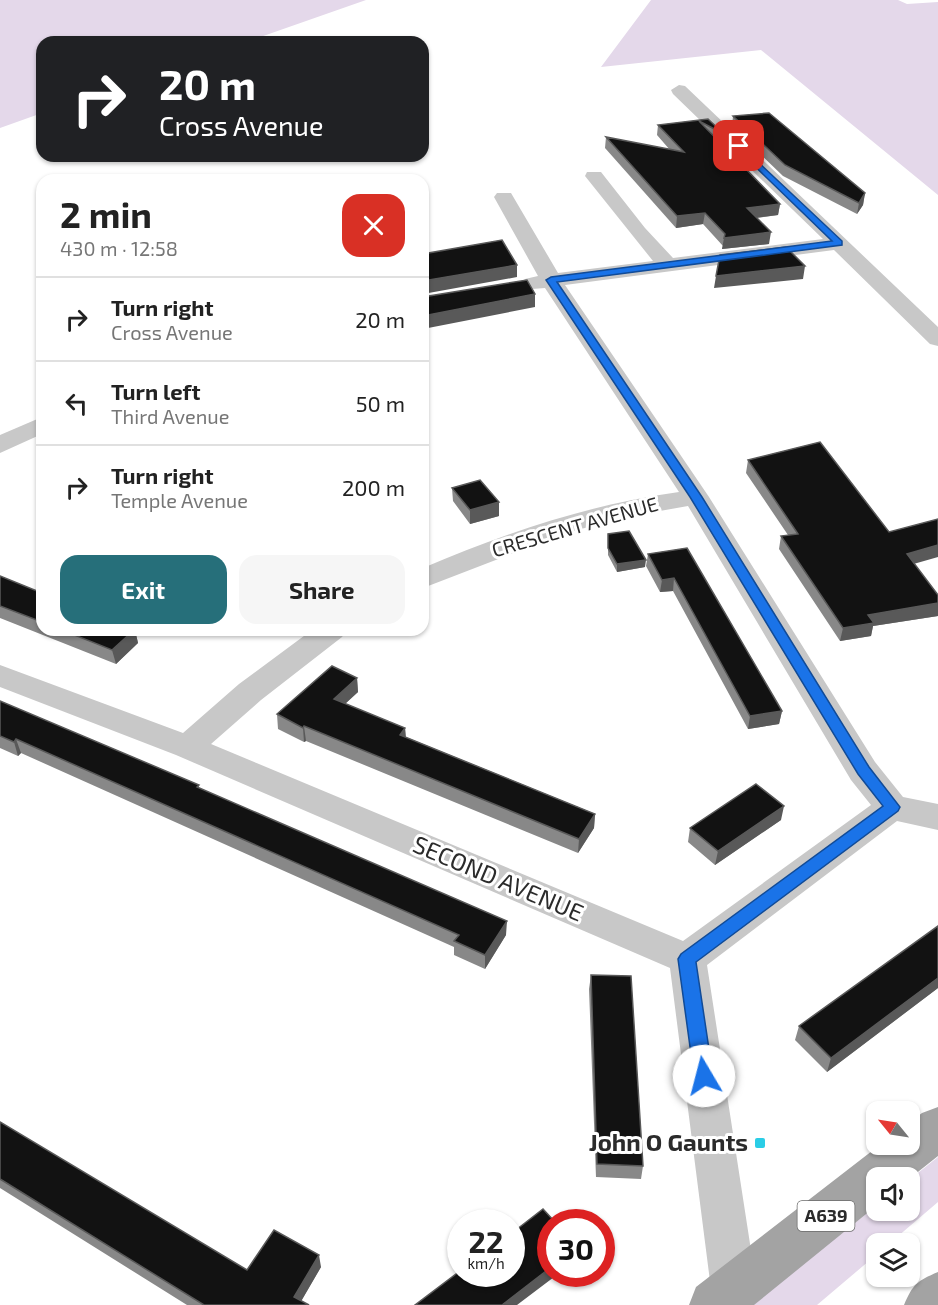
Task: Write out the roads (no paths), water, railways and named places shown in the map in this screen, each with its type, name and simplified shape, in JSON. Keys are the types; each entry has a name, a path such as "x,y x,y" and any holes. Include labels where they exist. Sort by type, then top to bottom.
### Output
{"main road":[{"name":"A639","path":"724,1297 938,1128"},
{"path":"929,1305 938,1297"}],"street":[{"path":"679,90 938,339"},
{"path":"594,176 638,232 667,264"},
{"path":"504,198 551,280 696,497 863,771 892,807 938,817"},
{"path":"511,286 839,243"},
{"path":"0,445 36,427"},
{"name":"CRESCENT AVENUE","path":"429,576 489,549 579,521 696,497"},
{"path":"186,747 250,692 324,636"},
{"name":"SECOND AVENUE","path":"0,675 186,747 687,959"},
{"path":"724,1297 713,1146 687,959 892,807"}],"place":[{"name":"John O Gaunts","path":"760,1143"}]}
